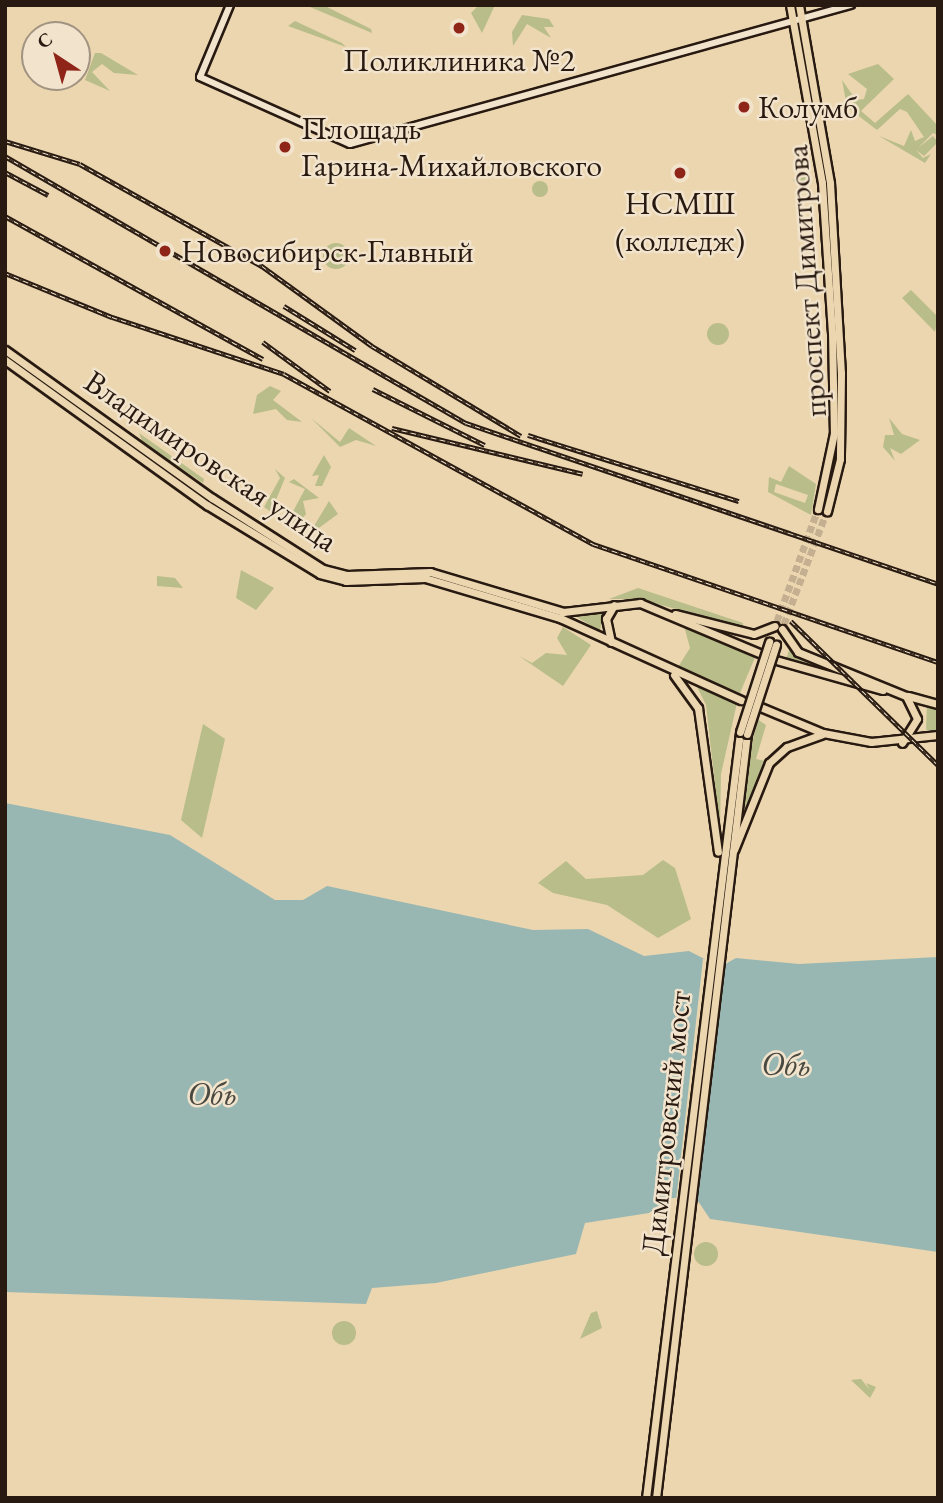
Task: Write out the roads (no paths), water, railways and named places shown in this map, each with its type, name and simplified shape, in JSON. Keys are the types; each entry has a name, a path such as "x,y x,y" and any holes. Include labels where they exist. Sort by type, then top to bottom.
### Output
{"main road":[{"path":"230,5 200,77 350,144 851,5"},
{"name":"проспект Димитрова","path":"790,5 796,20 822,183 835,332 840,459 822,510"},
{"name":"проспект Димитрова","path":"796,20 799,5"},
{"name":"Владимировская улица","path":"5,350 212,498 323,569 347,575 429,572 562,615"},
{"name":"Владимировская улица","path":"5,360 207,505 320,574 346,581 425,578 562,615"},
{"path":"562,615 614,604 640,603 759,653"},
{"path":"611,643 606,619 614,604"},
{"path":"666,613 754,634 779,625"},
{"path":"562,615 611,643 741,700"},
{"path":"729,864 743,733 779,625"},
{"path":"779,625 798,652 906,696 917,719 902,743"},
{"path":"776,660 938,704"},
{"path":"665,668 688,687 698,708 720,863"},
{"path":"758,706 822,733 902,743 938,735"},
{"name":"Димитровский мост","path":"669,1353 715,899 743,733"},
{"path":"729,864 769,764 788,747 822,733"},
{"name":"Димитровский мост","path":"669,1353 729,864"},
{"path":"646,1498 669,1353"},
{"path":"656,1498 669,1353"}],"water":[{"name":"Обь","path":"5,803 170,835 275,900 303,900 327,886 533,930 588,929 644,956 689,951 720,967 736,958 799,964 938,957 938,1252 710,1219 694,1195 667,1199 649,1213 585,1223 576,1254 436,1283 372,1288 366,1304 5,1292"}],"tunnel":[{"path":"777,621 818,509"},
{"path":"784,624 827,511"}],"railway":[{"path":"5,141 80,164 262,266 372,346 521,436"},
{"path":"5,156 466,423 938,584"},
{"path":"5,172 48,195"},
{"path":"5,216 263,359"},
{"path":"5,273 112,317 284,374 593,544 938,662"},
{"path":"284,306 355,350"},
{"path":"263,342 330,391"},
{"path":"373,389 485,445"},
{"path":"392,428 583,474"},
{"path":"528,435 739,501"},
{"path":"791,621 938,765"}],"place":[{"name":"Поликлиника №2","path":"459,28"},
{"name":"Колумб","path":"744,107"},
{"name":"Площадь Гарина-Михайловского","path":"285,147"},
{"name":"НСМШ (колледж)","path":"680,173"},
{"name":"Новосибирск-Главный","path":"165,251"}]}
